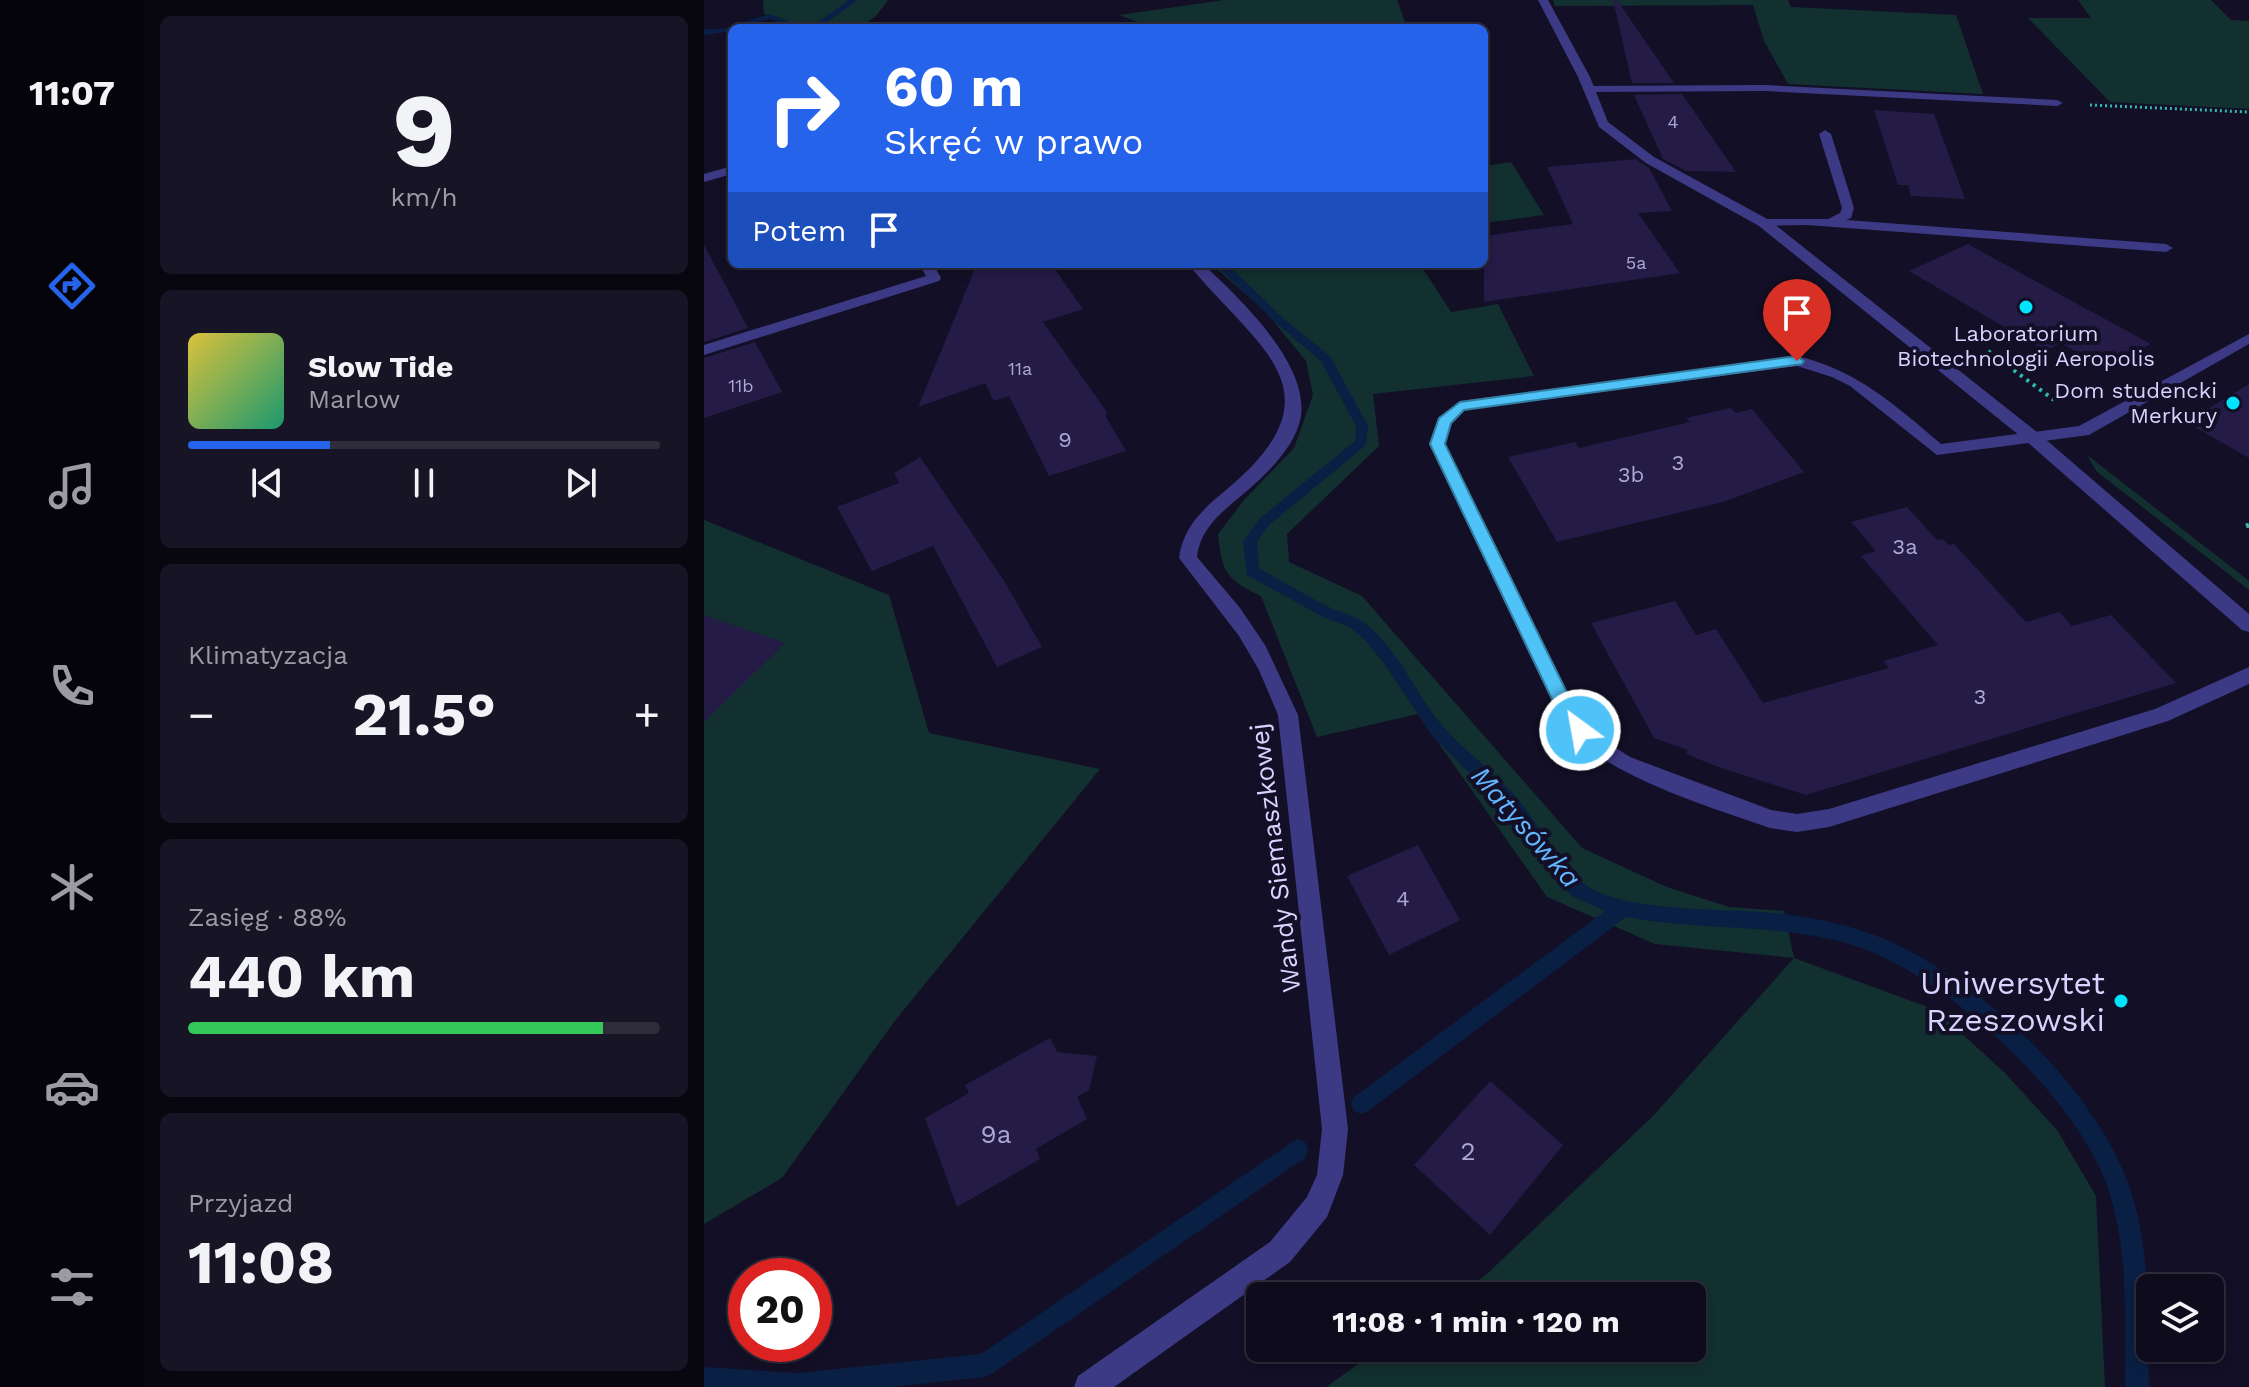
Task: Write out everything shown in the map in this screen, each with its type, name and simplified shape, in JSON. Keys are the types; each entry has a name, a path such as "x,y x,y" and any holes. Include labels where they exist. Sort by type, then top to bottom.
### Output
{"street":[{"path":"1543,0 1603,124 1633,150 1764,223 2031,436 2249,625"},
{"path":"1588,89 1765,88 2057,103"},
{"path":"1825,134 1848,208 1846,215 1829,223"},
{"path":"704,178 728,171"},
{"path":"1764,223 1829,223 2166,248"},
{"path":"704,350 934,278 928,268"},
{"name":"Wandy Siemaszkowej","path":"1089,1387 1280,1252 1317,1207 1330,1175 1335,1129 1288,715 1273,674 1241,619 1188,558 1189,539 1204,519 1263,465 1287,433 1294,413 1292,387 1283,367 1231,298 1199,268"},
{"path":"2249,338 2083,431 1937,450 1855,380 1826,365 1797,361 1460,406 1444,422 1437,444 1570,718 1591,742 1623,763 1770,819 1797,823 1829,818 2161,715 2249,675"}],"path":[{"path":"2057,103 2249,112"}],"green space":[{"path":"763,0 888,0 876,16 865,24 785,24 764,14"},
{"path":"1224,0 1397,0 1406,24 1143,24 1119,15"},
{"path":"1553,0 1788,0 1791,7 1956,15 1983,94 1788,84 1764,41 1753,5 1555,6"},
{"path":"2078,0 2211,0 2231,20 2249,21 2249,109 2110,102 2028,18 2091,18"},
{"path":"1511,162 1544,215 1488,222 1488,165"},
{"path":"1216,268 1423,268 1451,312 1498,304 1534,376 1373,394 1379,446 1287,534 1289,562 1362,596 1582,848 1667,887 1729,907 1784,911 1794,958 1655,944 1547,897 1418,714 1317,737 1261,596 1240,585 1228,573 1221,558 1218,534 1244,500 1294,448 1313,395 1306,361 1264,310"},
{"path":"2087,455 2249,581 2249,590 2096,471"},
{"path":"704,520 889,595 929,733 1100,769 894,1022 782,1178 704,1224"},
{"path":"1794,958 1936,1010 2005,1073 2057,1130 2096,1196 2105,1387 1326,1387 1361,1362 1706,1362 1706,1282 1475,1282 1654,1115"}],"building":[{"path":"1613,0 1617,0 1674,83 1632,83"},
{"path":"1682,94 1736,172 1686,171 1663,159 1634,95"},
{"path":"1874,110 1934,114 1965,199 1911,196 1908,185 1898,185"},
{"path":"1636,159 1649,168 1672,211 1638,213 1680,273 1484,302 1488,235 1573,224 1547,167"},
{"name":"Laboratorium Biotechnologii Aeropolis","path":"1968,244 2151,344 2106,368 2061,343 2045,351 1909,271"},
{"path":"704,245 748,328 704,342"},
{"path":"975,268 1054,268 1083,309 1043,322 1107,412 1106,417 1126,451 1049,476 1009,396 994,401 985,383 918,407"},
{"path":"755,342 782,392 704,418 704,358"},
{"name":"Dom studencki Merkury","path":"2249,384 2249,458 2186,422"},
{"path":"1731,408 1736,413 1752,409 1804,472 1723,502 1557,542 1508,457 1575,442 1579,448 1690,422 1686,418"},
{"path":"920,457 1003,579 1042,647 997,667 933,546 872,571 837,507 899,483 894,473"},
{"path":"1907,507 1937,540 1954,544 2026,622 2059,612 2072,626 2111,615 2176,683 1806,795 1721,768 1686,754 1688,750 1654,738 1591,623 1675,601 1696,635 1716,629 1763,703 1889,668 1883,661 1938,645 1861,556 1876,551 1851,522"},
{"path":"704,615 785,643 704,722"},
{"path":"1418,845 1460,920 1389,955 1347,876"},
{"path":"1050,1038 1057,1052 1097,1056 1089,1090 1077,1097 1087,1119 1036,1149 1040,1159 957,1207 925,1118 969,1093 965,1085"},
{"path":"1490,1081 1563,1145 1490,1235 1414,1165"}],"waterway":[{"name":"Matysówka","path":"820,24 854,0"},
{"path":"744,24 770,16 790,24"},
{"path":"704,32 728,29"},
{"name":"Matysówka","path":"1225,268 1281,322 1326,359 1362,426 1361,442 1264,522 1250,542 1252,571 1328,613 1355,623 1369,635 1438,733 1503,794 1568,881 1596,900 1623,909"},
{"path":"1361,1104 1623,909"},
{"name":"Matysówka","path":"1623,909 1780,922 1862,939 1888,950 1956,993 2025,1051 2057,1084 2084,1119 2105,1154 2119,1189 2133,1263 2137,1387"},
{"path":"704,1379 798,1385 985,1365 1297,1150"}],"place":[{"name":"Laboratorium Biotechnologii Aeropolis","path":"2026,307"},
{"name":"Dom studencki Merkury","path":"2233,403"},
{"name":"Uniwersytet Rzeszowski","path":"2121,1001"}],"route":[{"path":"1580,730 1570,718 1437,444 1444,422 1460,406 1797,361"}]}
